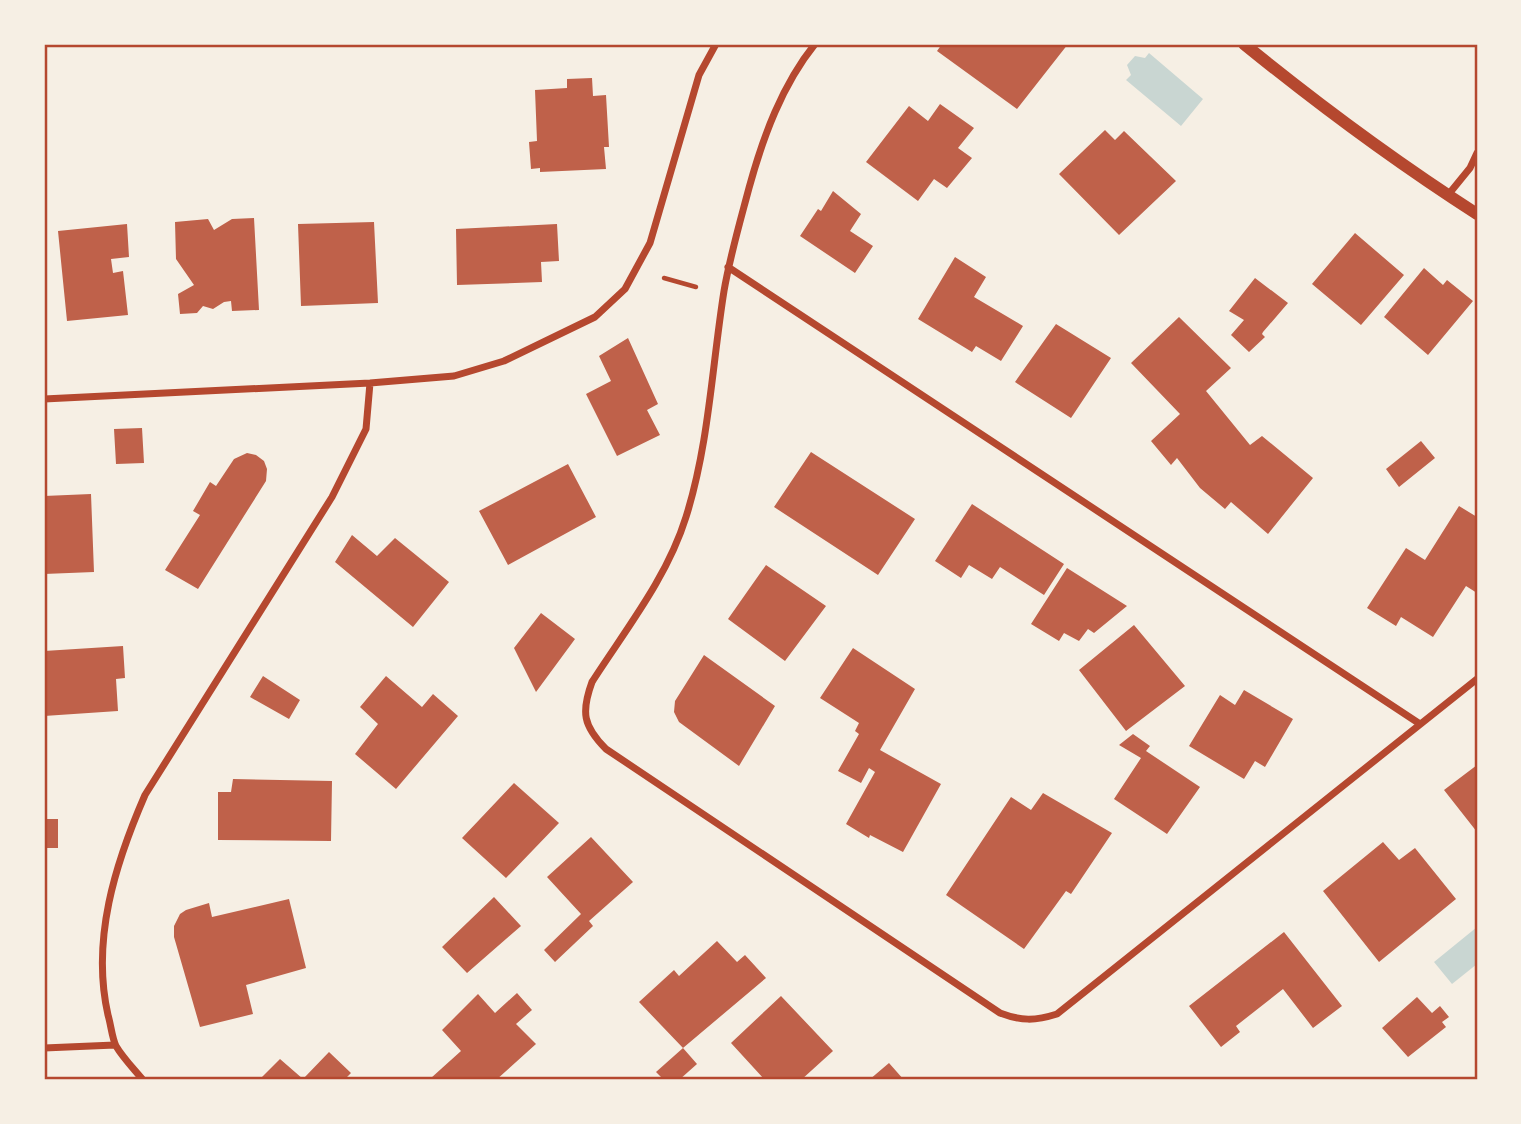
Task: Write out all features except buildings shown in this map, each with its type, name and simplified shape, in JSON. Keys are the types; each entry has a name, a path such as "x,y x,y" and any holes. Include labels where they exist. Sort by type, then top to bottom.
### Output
{"street":[{"path":"44,399 370,383 454,376 504,361 595,317 625,289 650,243 699,75 716,44"},
{"path":"815,44 803,59 776,108 756,164 728,267 700,463 686,516 668,564 592,682 584,703 586,722 594,737 606,749 1000,1013 1020,1020 1039,1020 1057,1014 1477,679"},
{"path":"1244,44 1389,156 1477,214"},
{"path":"1448,195 1470,168 1477,153"},
{"path":"728,267 1420,724"},
{"path":"143,1080 116,1045 103,991 104,938 111,893 125,840 145,795 332,497 366,429 370,383"},
{"path":"44,1048 116,1045"}],"path":[{"path":"665,279 706,289"}],"shaded area":[{"path":"1149,53 1203,99 1181,126 1126,80 1131,75 1127,65 1135,56 1145,58"},
{"path":"1477,927 1477,964 1452,984 1434,962"}]}
